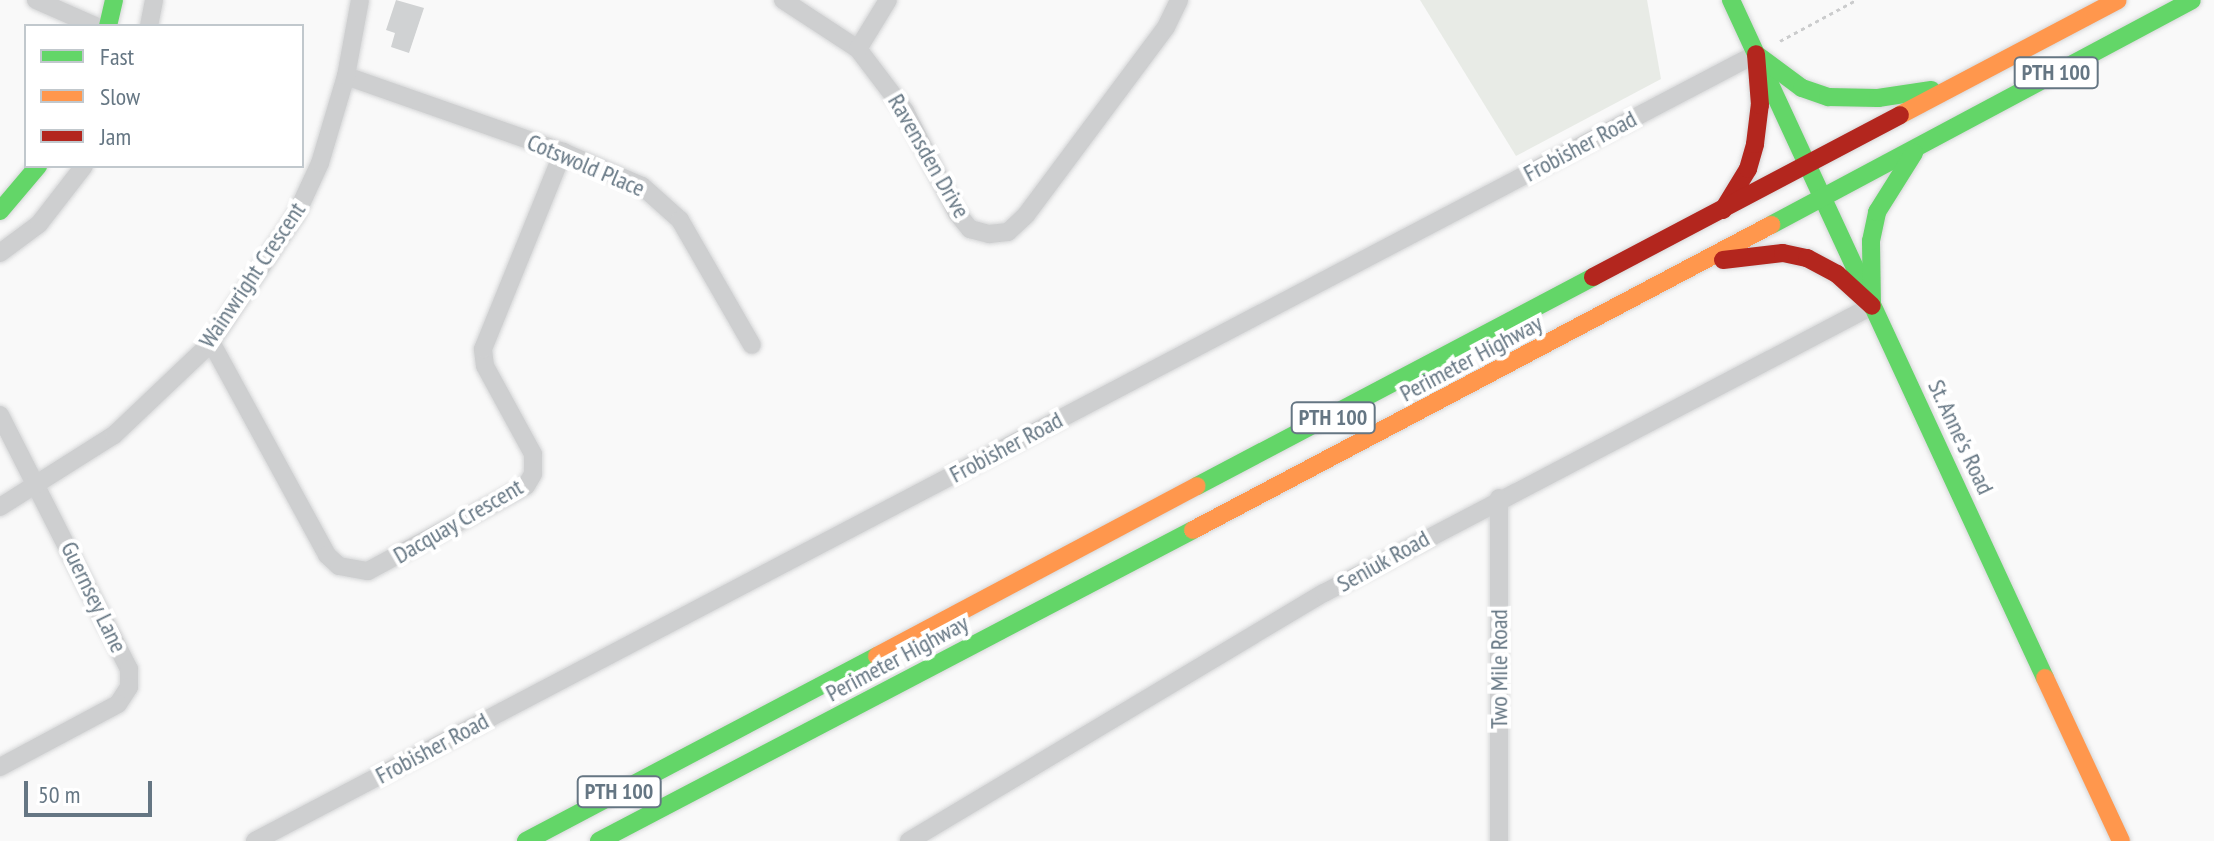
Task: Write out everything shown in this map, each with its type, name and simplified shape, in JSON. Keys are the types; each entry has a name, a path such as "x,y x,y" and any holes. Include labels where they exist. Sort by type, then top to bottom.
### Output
{"main road":[{"path":"108,24 114,0"},
{"name":"St. Anne's Road","path":"1731,0 2121,841"},
{"name":"Perimeter Highway","path":"526,841 1722,212 2118,0"},
{"name":"Perimeter Highway","path":"599,841 1704,261 2192,0"},
{"path":"1756,54 1802,88 1828,97 1878,98 1956,86"},
{"path":"1722,212 1748,169 1755,144 1760,105 1756,54"},
{"path":"1872,306 1871,241 1877,212 1919,146"},
{"path":"0,211 36,168"},
{"path":"1704,261 1796,255 1837,274 1872,306"}],"street":[{"path":"36,0 90,24"},
{"path":"149,24 154,0"},
{"name":"Wainwright Crescent","path":"0,507 40,486 114,435 211,342 296,215 320,163 346,76 360,0"},
{"name":"Ravensden Drive","path":"783,0 858,49 905,111 957,213 970,229 1008,232 1166,27 1179,0"},
{"path":"858,49 888,0"},
{"name":"Frobisher Road","path":"255,841 1756,54"},
{"name":"Cotswold Place","path":"346,76 563,152 664,202 700,250 752,345"},
{"name":"Dacquay Crescent","path":"211,342 327,555 339,566 368,571 474,515 526,486 533,474 533,454 485,366 483,349 563,152"},
{"path":"0,253 39,224 82,168"},
{"name":"Seniuk Road","path":"909,841 1324,593 1499,498 1872,306"},
{"name":"Guernsey Lane","path":"0,415 40,486 129,669 129,687 118,704 0,767"},
{"name":"Two Mile Road","path":"1499,498 1499,841"}],"path":[{"path":"1756,54 1856,0"}],"shaded area":[{"path":"1420,0 1647,0 1661,79 1516,156"}],"building":[{"path":"396,0 424,8 409,53 391,47 395,33 386,30"}],"traffic: fast":[{"path":"108,24 114,0"},
{"path":"1731,0 2045,678"},
{"path":"1771,225 2192,0"},
{"path":"1756,54 1802,88 1828,97 1878,98 1931,90"},
{"path":"1872,306 1871,241 1877,212 1914,153"},
{"path":"0,211 36,168"},
{"path":"1197,486 1593,277"},
{"path":"599,841 1193,530"},
{"path":"526,841 877,656"}],"traffic: slow":[{"path":"1900,115 2118,0"},
{"path":"1193,530 1771,225"},
{"path":"877,656 1197,486"},
{"path":"2045,678 2121,841"}],"traffic: jam":[{"path":"1723,210 1748,169 1755,144 1760,105 1756,54"},
{"path":"1593,277 1900,115"},
{"path":"1723,260 1783,253 1807,258 1837,274 1872,306"}]}
